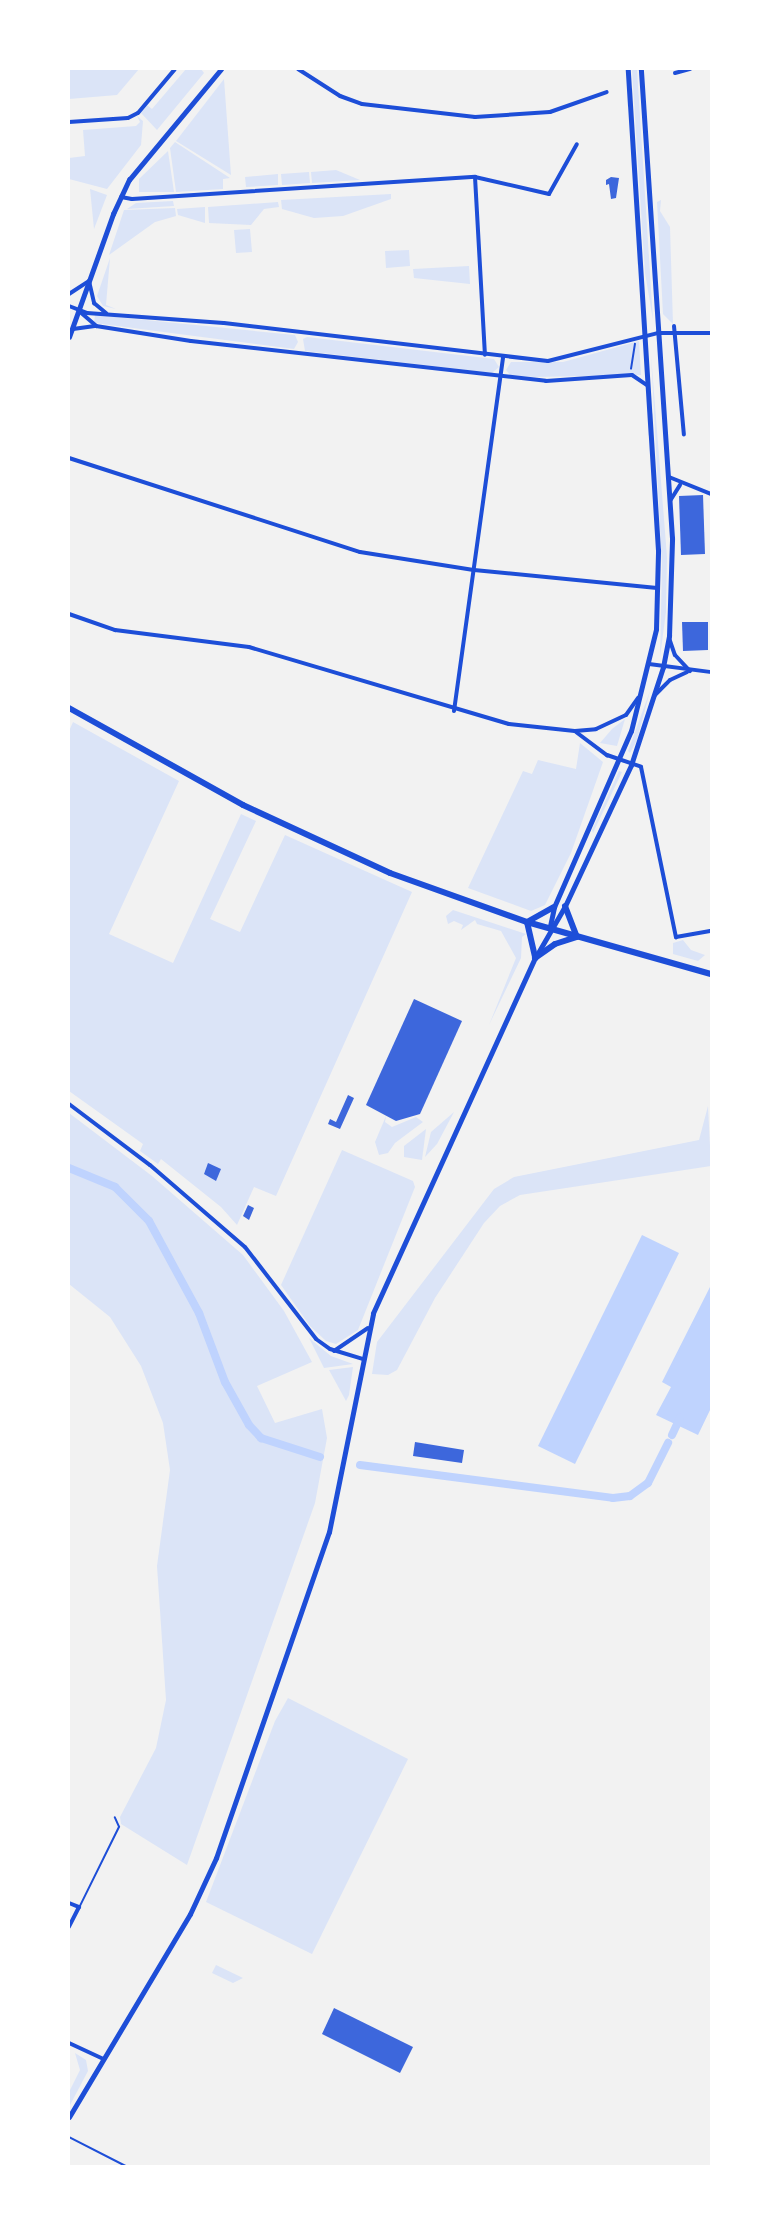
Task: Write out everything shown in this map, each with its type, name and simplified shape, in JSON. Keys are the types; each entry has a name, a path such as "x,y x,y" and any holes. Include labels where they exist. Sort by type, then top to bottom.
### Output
{"main road":[{"path":"549,929 554,907 619,760 643,692 649,664 658,589 628,69"},
{"path":"69,2117 190,1914 216,1858 329,1532 368,1328 398,1254 535,957 549,929 565,906 631,765 663,667 669,636 670,501 641,69"},
{"path":"69,708 184,775 292,829 390,873 549,929 711,974"},
{"path":"565,906 577,937"},
{"path":"527,922 554,907"},
{"path":"527,922 535,957"},
{"path":"535,957 555,944 577,937"}],"street":[{"path":"69,122 128,118 138,113 175,69"},
{"path":"298,69 340,96 362,104 475,117 550,112 607,92"},
{"path":"675,71 690,69"},
{"path":"69,337 129,180 219,70"},
{"path":"121,197 132,199 475,177 549,194 577,144"},
{"path":"475,177 485,354"},
{"path":"69,294 89,281"},
{"path":"89,281 94,303 107,313"},
{"path":"69,306 79,311 96,326"},
{"path":"79,311 503,357 557,360 674,328 711,333"},
{"path":"73,328 96,326 503,377 565,381 630,375 648,387"},
{"path":"674,328 684,435"},
{"path":"454,711 503,377 503,357"},
{"path":"69,458 344,548 474,570 658,589"},
{"path":"669,477 680,485 711,495"},
{"path":"670,501 680,485"},
{"path":"69,614 115,630 249,647 454,711 509,724 575,731 614,723 626,715 643,692"},
{"path":"669,636 675,655 691,671"},
{"path":"649,664 711,672"},
{"path":"655,695 670,681 691,671"},
{"path":"575,731 619,760 641,767 676,937 687,937 711,931"},
{"path":"69,1104 150,1166 245,1247 294,1314 316,1339 334,1351 362,1359"},
{"path":"334,1351 368,1328"},
{"path":"69,1903 79,1908 69,1927"},
{"path":"69,2043 104,2059"}],"lane":[{"path":"79,1908 119,1827 115,1818"},
{"path":"69,2137 126,2166"}],"path":[{"path":"630,375 637,337"}],"shaded area":[{"path":"69,69 139,69 117,95 69,99"},
{"path":"186,69 201,69 204,73 157,130 141,113 147,105 152,109"},
{"path":"632,69 637,69 653,320 645,273"},
{"path":"224,79 231,175 176,141"},
{"path":"137,116 143,121 141,145 107,189 69,179 69,158 85,156 83,130 136,126 140,122"},
{"path":"175,142 230,178 223,179 223,189 176,192 170,148"},
{"path":"168,151 174,192 139,192 139,179"},
{"path":"336,170 360,180 312,183 311,172"},
{"path":"309,172 310,183 282,185 281,174"},
{"path":"278,174 278,185 246,187 245,177"},
{"path":"90,189 107,195 94,229"},
{"path":"391,194 391,199 343,216 314,218 282,209 281,200"},
{"path":"661,200 660,211 670,227 673,324 663,314 657,202"},
{"path":"173,201 174,206 127,209 136,203"},
{"path":"278,202 279,207 264,209 251,225 209,223 208,207"},
{"path":"205,207 205,223 178,215 177,209"},
{"path":"175,208 176,216 155,222 109,255 124,210"},
{"path":"250,229 252,252 236,253 234,230"},
{"path":"409,250 410,266 386,268 385,251"},
{"path":"110,258 106,305 116,309 103,306 97,296"},
{"path":"469,266 470,284 414,278 413,269"},
{"path":"95,315 295,335 298,342 294,349 94,323"},
{"path":"307,337 494,359 499,367 492,373 305,351 303,339"},
{"path":"639,341 641,375 534,377 510,375 506,370 511,362 563,362"},
{"path":"651,355 667,557 666,612 660,657 662,564"},
{"path":"650,691 637,740 630,753 628,751"},
{"path":"625,719 617,746 600,743 612,729"},
{"path":"73,722 179,781 109,934 173,963 241,814 256,821 210,919 240,932 285,835 412,892 276,1196 254,1187 237,1225 221,1207 161,1159 158,1164 140,1151 143,1144 69,1091 69,731"},
{"path":"580,743 603,762 571,853 545,905 531,911 468,888 523,771 532,774 538,760 576,769"},
{"path":"619,771 622,772 593,833 592,830"},
{"path":"453,910 526,934 522,937 521,958 489,1025 516,958 501,931 477,924 475,920 461,930 463,925 454,921 448,924 446,916"},
{"path":"683,940 691,950 705,955 698,961 673,954 673,943"},
{"path":"708,1106 711,1166 520,1195 500,1206 484,1223 435,1298 397,1370 388,1375 372,1374 377,1342 494,1189 514,1177 699,1140"},
{"path":"454,1112 437,1144 425,1157 431,1132"},
{"path":"69,1113 152,1176 243,1255 284,1311 312,1362 257,1386 275,1423 322,1409 327,1438 315,1503 187,1865 121,1824 120,1817 156,1748 166,1700 157,1566 170,1470 163,1423 141,1366 110,1317 69,1284"},
{"path":"386,1116 385,1122 392,1127 416,1117 423,1122 395,1143 388,1153 379,1155 375,1142"},
{"path":"426,1129 422,1160 404,1157 404,1146"},
{"path":"342,1150 413,1181 415,1187 358,1330 336,1344 326,1341 310,1326 281,1285"},
{"path":"309,1338 331,1356 353,1364 324,1368"},
{"path":"353,1367 349,1395 346,1401 329,1370"},
{"path":"288,1698 408,1759 312,1954 206,1902 275,1721"},
{"path":"216,1965 243,1978 233,1983 212,1973"},
{"path":"75,2053 86,2060 88,2071 69,2107 69,2092 80,2070"}],"water":[{"path":"642,1235 679,1253 575,1464 538,1446"},
{"path":"711,1285 711,1408 698,1435 656,1415 671,1387 662,1382"}],"building":[{"path":"611,177 619,178 616,198 611,199 609,184 606,185 606,180"},
{"path":"703,495 705,554 681,555 679,496"},
{"path":"682,622 708,622 708,650 683,651"},
{"path":"414,999 462,1021 420,1114 396,1121 366,1105"},
{"path":"348,1095 354,1098 340,1129 328,1124 330,1119 336,1122"},
{"path":"208,1163 221,1169 216,1181 204,1174"},
{"path":"248,1205 254,1208 249,1220 243,1216"},
{"path":"415,1442 464,1450 462,1463 413,1456"},
{"path":"334,2008 413,2047 400,2073 322,2034"}],"waterway":[{"path":"69,1168 115,1187 149,1221 199,1313 225,1382 249,1425 261,1438 320,1457"},
{"path":"672,1435 680,1418"},
{"path":"360,1465 613,1498 630,1496 648,1483 668,1443"}]}
